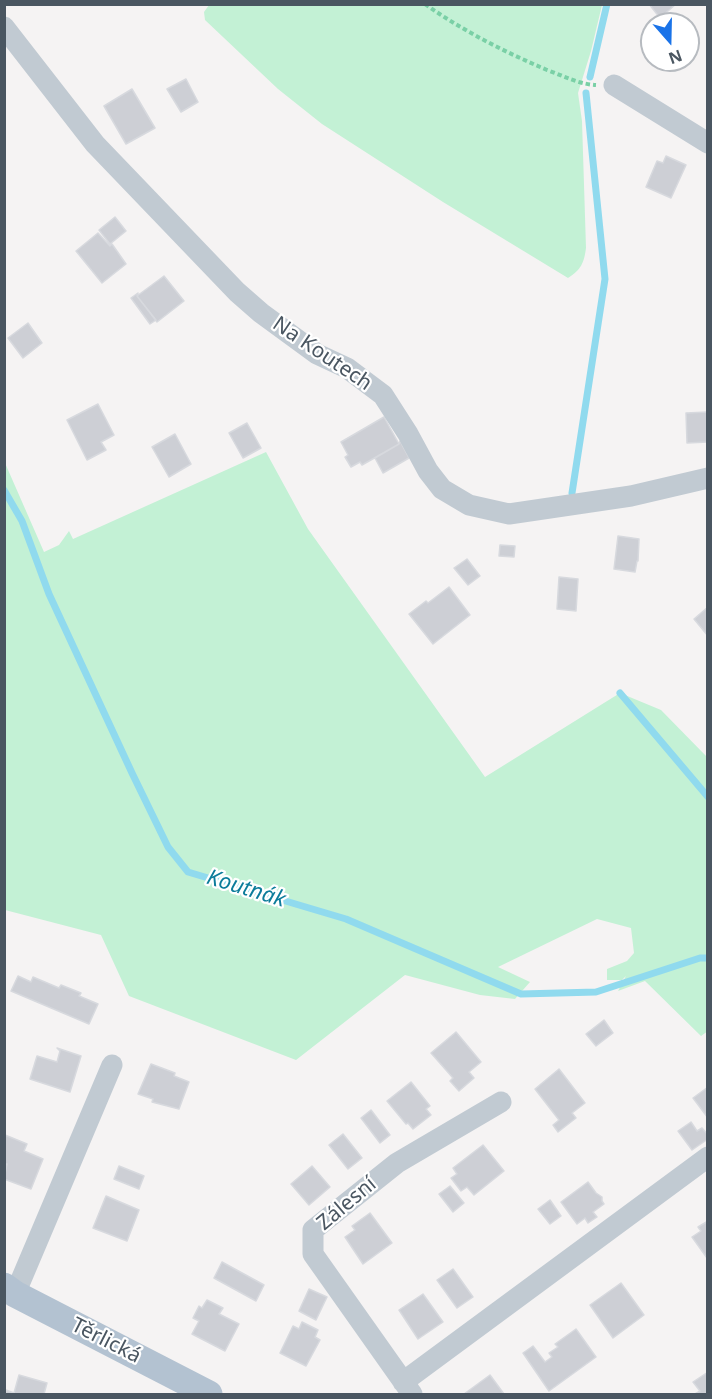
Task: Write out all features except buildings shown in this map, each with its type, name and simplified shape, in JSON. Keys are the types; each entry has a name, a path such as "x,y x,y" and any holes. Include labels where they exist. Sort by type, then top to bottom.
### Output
{"main road":[{"name":"Těrlická","path":"10,1290 209,1395"}],"street":[{"name":"Na Koutech","path":"4,27 94,144 237,292 316,354 347,368 383,395 428,471 442,489 469,506 509,514 632,496 708,478"},
{"path":"614,85 708,143"},
{"path":"10,1290 112,1065"},
{"name":"Zálesní","path":"501,1102 397,1163 313,1230 314,1254 408,1388 708,1157"}],"path":[{"path":"425,4 453,24 531,63 582,84 614,85"}],"green space":[{"path":"209,5 602,5 578,93 582,121 586,248 579,269 568,278 443,202 322,124 278,89 205,20 204,12"},
{"path":"266,452 308,529 485,777 620,693 661,710 707,757 708,1031 701,1036 645,981 618,991 626,976 622,980 607,980 607,969 627,961 634,953 631,928 597,919 498,967 530,982 515,999 480,995 405,975 296,1060 129,996 101,935 5,910 5,463 44,552 59,545 69,531 73,539"}],"waterway":[{"path":"590,77 607,4"},
{"path":"572,493 605,279 586,93"},
{"name":"Koutnák","path":"4,490 22,521 49,594 132,773 168,847 188,872 346,919 521,994 596,992 700,958 708,958"},
{"path":"620,693 708,797"}]}
